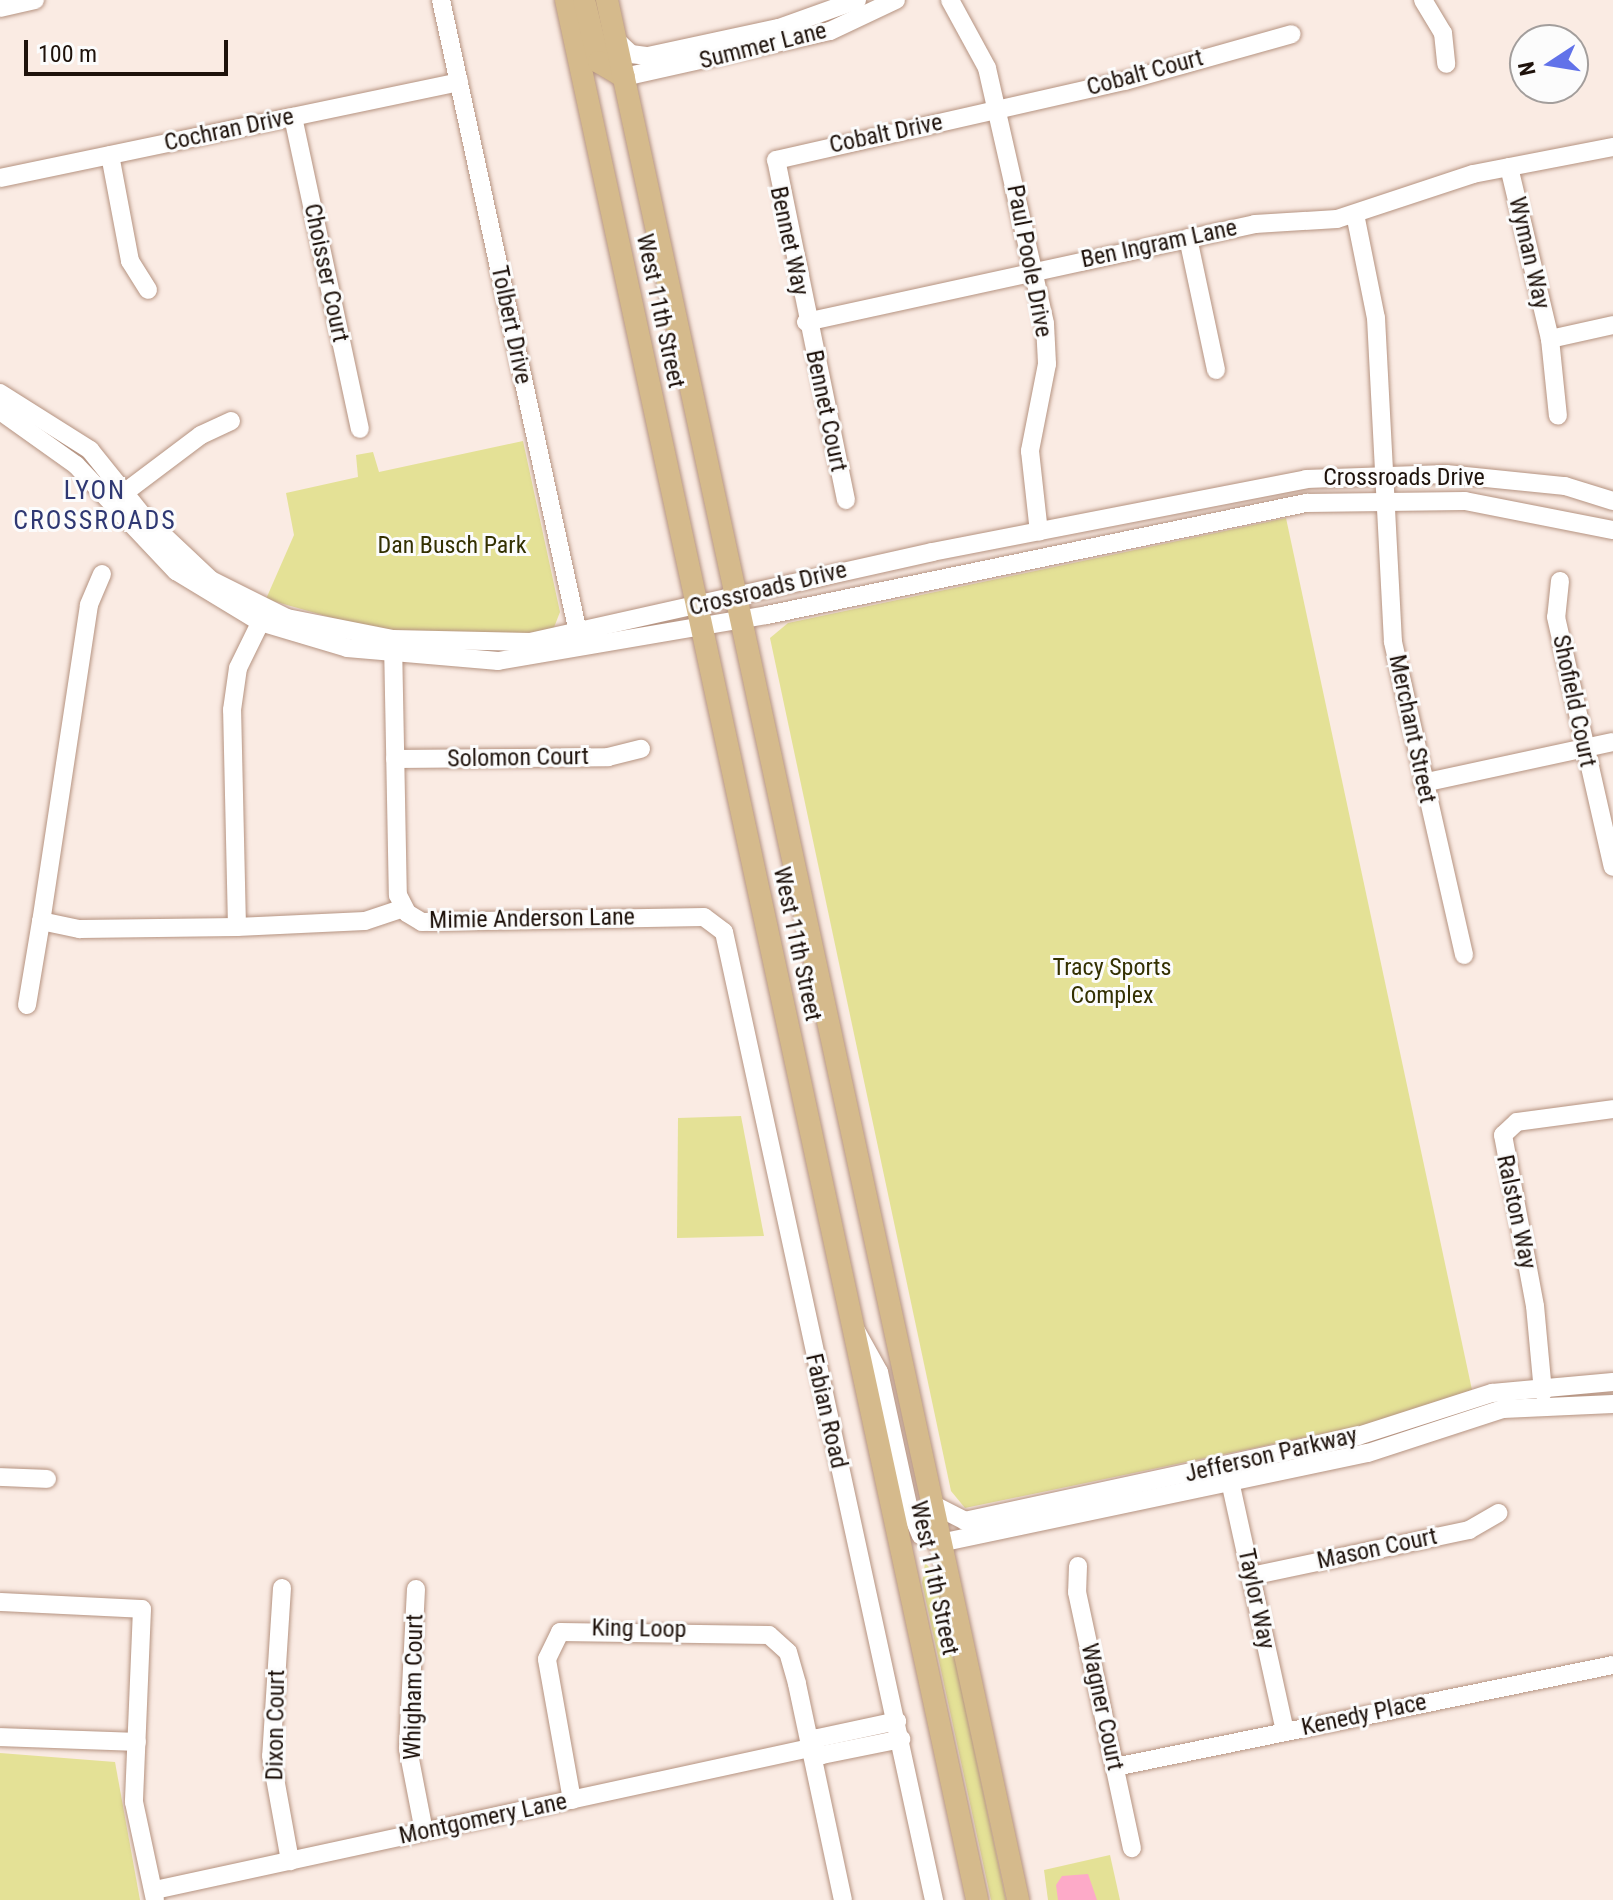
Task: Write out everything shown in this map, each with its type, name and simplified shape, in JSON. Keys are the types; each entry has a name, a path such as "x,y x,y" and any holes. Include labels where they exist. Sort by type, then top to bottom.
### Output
{"main road":[{"name":"West 11th Street","path":"566,0 977,1900"},
{"path":"584,0 599,62 624,77"},
{"name":"West 11th Street","path":"607,0 1018,1900"}],"street":[{"path":"0,8 35,0"},
{"name":"Tolbert Drive","path":"441,0 580,642"},
{"name":"Summer Lane","path":"615,39 631,54 648,56 779,28 857,0"},
{"name":"Summer Lane","path":"624,77 818,35 896,0"},
{"name":"Paul Poole Drive","path":"950,0 987,68 1033,271 1047,364 1030,451 1039,532"},
{"path":"1423,0 1443,33 1446,64"},
{"name":"Cobalt Court","path":"998,111 1292,34"},
{"name":"Cochran Drive","path":"0,178 459,82"},
{"name":"Cobalt Drive","path":"776,160 998,111"},
{"name":"Choisser Court","path":"293,117 360,429"},
{"name":"Ben Ingram Lane","path":"806,322 1188,238 1355,214 1509,167 1613,147"},
{"path":"110,155 130,261 148,290"},
{"name":"Bennet Way","path":"776,160 806,322"},
{"name":"Wyman Way","path":"1509,167 1550,339 1558,416"},
{"name":"Merchant Street","path":"1355,214 1376,318 1383,499 1393,642 1464,955"},
{"path":"1188,238 1216,370"},
{"name":"Bennet Court","path":"806,322 846,500"},
{"path":"1550,339 1613,325"},
{"name":"Crossroads Drive","path":"0,393 90,450 117,497 176,571 263,616 393,646 580,642 700,617 741,620 1250,511 1383,499 1489,503 1613,530"},
{"name":"Crossroads Drive","path":"0,411 44,437 117,497"},
{"path":"117,497 201,435 231,421"},
{"name":"Crossroads Drive","path":"700,617 736,595 1243,488 1382,473 1552,485 1613,501"},
{"path":"27,1005 86,620 102,574"},
{"name":"Shofield Court","path":"1560,581 1556,617 1613,867"},
{"path":"237,927 232,710 238,668 263,616"},
{"name":"Mimie Anderson Lane","path":"393,646 398,895 404,908 422,922 689,917 718,924"},
{"path":"1423,783 1613,742"},
{"name":"Solomon Court","path":"395,759 608,757 641,749"},
{"path":"41,921 80,929 237,927 365,921 404,908"},
{"name":"Fabian Road","path":"718,924 728,944 784,1224 899,1730 934,1900"},
{"name":"Ralston Way","path":"1546,1403 1535,1306 1503,1135 1517,1122 1613,1109"},
{"path":"853,1327 879,1372 908,1505 921,1535 940,1543"},
{"name":"Jefferson Parkway","path":"940,1543 1228,1474 1542,1384 1613,1382"},
{"name":"Jefferson Parkway","path":"932,1504 965,1521 1228,1474 1368,1453 1470,1418 1546,1403 1613,1404"},
{"name":"Taylor Way","path":"1228,1474 1285,1732"},
{"path":"0,1477 47,1479"},
{"name":"Mason Court","path":"1251,1576 1469,1530 1499,1513"},
{"name":"Wagner Court","path":"1078,1566 1077,1592 1132,1848"},
{"name":"Dixon Court","path":"282,1588 271,1756 290,1861"},
{"name":"Whigham Court","path":"416,1589 408,1749 424,1831"},
{"path":"0,1602 142,1609 134,1802 155,1895"},
{"name":"King Loop","path":"572,1800 547,1659 553,1640 569,1628 769,1635 788,1652 843,1900"},
{"name":"Kenedy Place","path":"1115,1767 1613,1665"},
{"name":"Montgomery Lane","path":"155,1895 290,1861 810,1748 822,1755 899,1730"},
{"path":"0,1737 137,1742"}],"green space":[{"name":"Dan Busch Park","path":"523,441 560,612 553,630 489,637 368,628 266,599 294,535 286,493 358,477 356,455 373,452 379,472"},
{"name":"Tracy Sports Complex","path":"1286,518 1472,1390 1369,1424 965,1508 951,1491 770,638 788,623"},
{"path":"741,1116 764,1236 677,1238 678,1118"},
{"path":"925,1563 937,1575 1006,1900 991,1900 922,1583"},
{"path":"0,1753 115,1762 140,1900 0,1900"},
{"path":"1110,1855 1120,1900 1048,1900 1044,1870"}],"shaded area":[{"path":"1088,1874 1097,1900 1058,1900 1056,1885 1062,1876"}],"district":[{"name":"LYON CROSSROADS","path":"95,506"}]}
